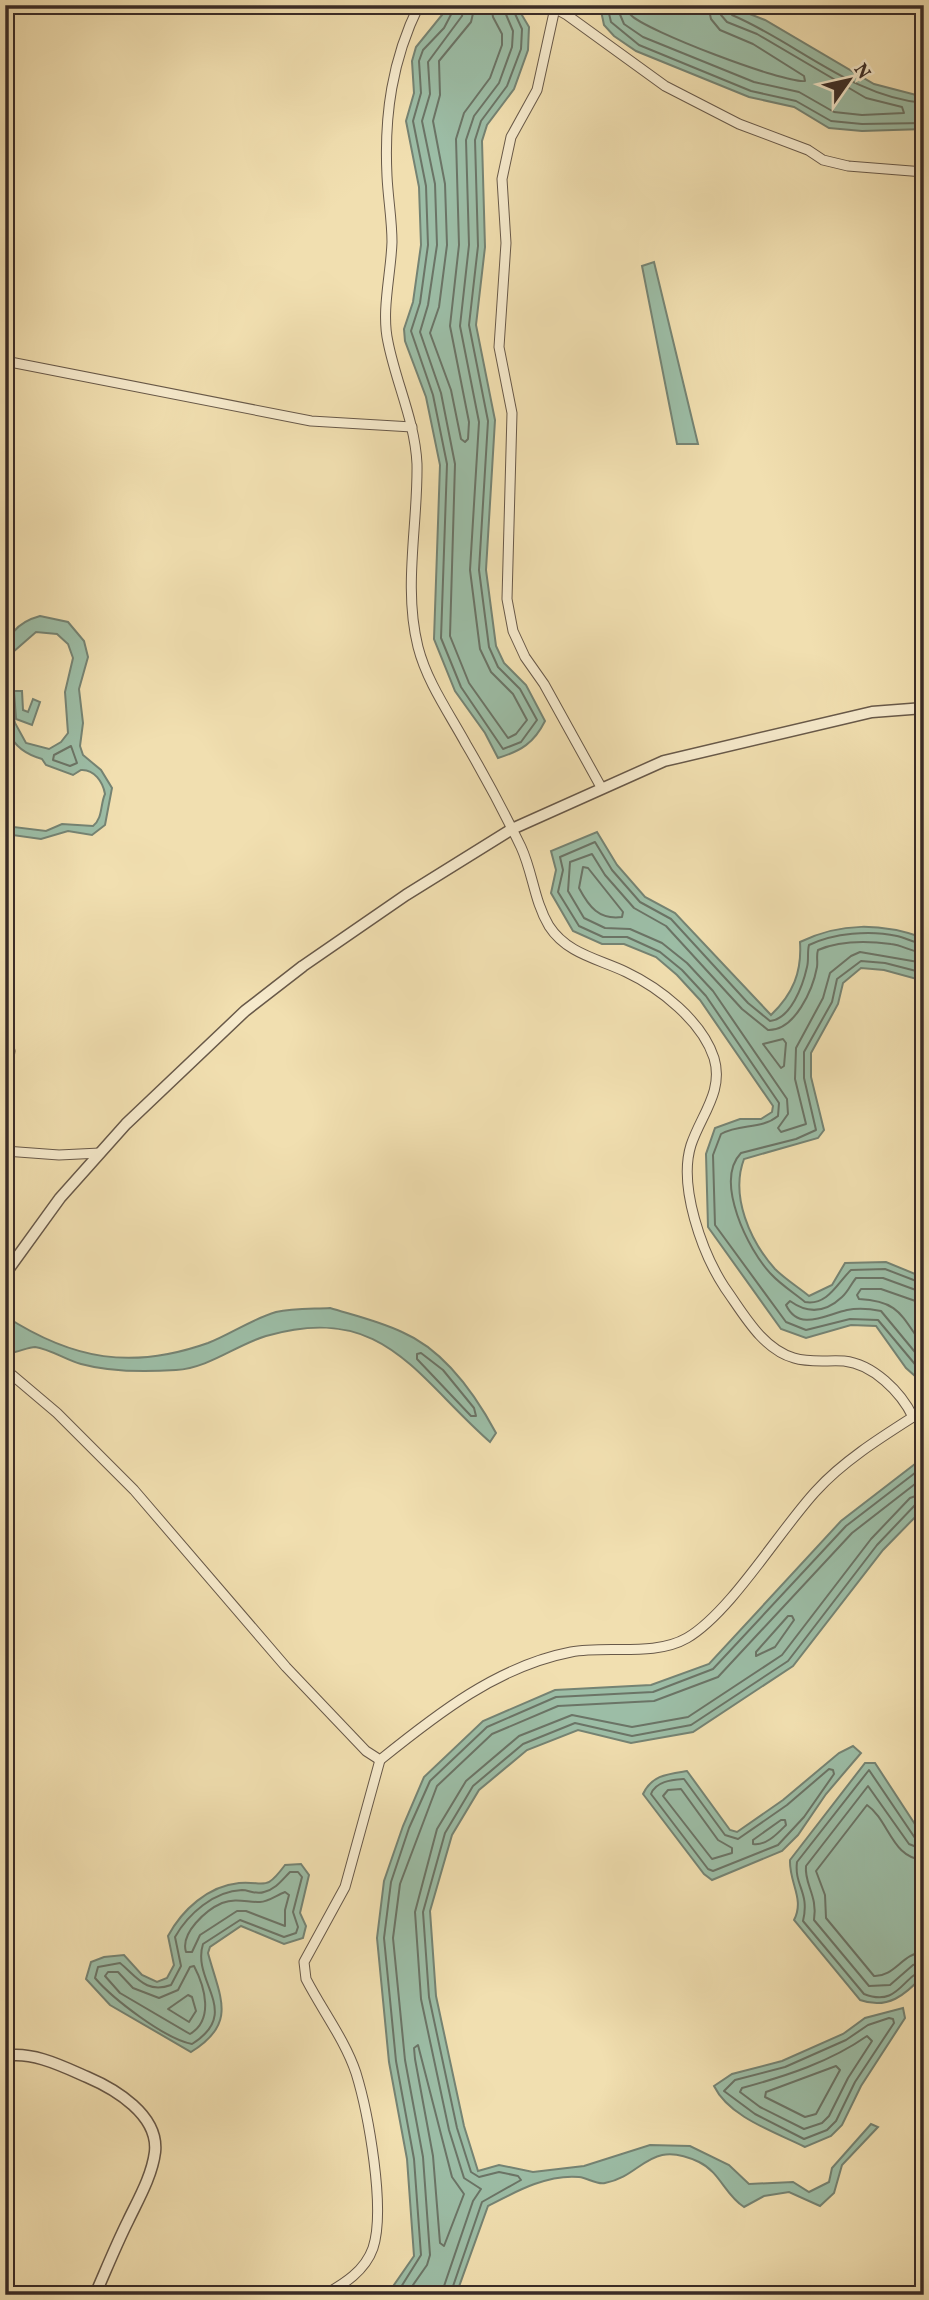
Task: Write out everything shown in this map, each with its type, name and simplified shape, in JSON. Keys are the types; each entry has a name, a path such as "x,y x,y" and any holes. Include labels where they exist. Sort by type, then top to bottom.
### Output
{"street":[{"path":"419,5 397,54 387,110 387,172 392,239 387,334 412,427 416,483 410,611 419,653 434,687 525,854 535,894 551,929 582,956 625,972 663,994 695,1027 714,1057 717,1088 691,1147 687,1172 691,1206 722,1283 761,1337 771,1345 794,1358 861,1365 890,1386 913,1417"},
{"path":"601,787 555,703 524,657 513,631 507,599 512,425 506,372 499,347 501,282 506,243 502,179 511,136 537,90 552,7 665,86 738,124 808,150 823,160 848,166 924,172"},
{"path":"5,361 311,421 412,427"},
{"path":"5,1274 60,1198 192,1059 264,996 406,895 512,830 601,787 664,761 872,712 924,708"},
{"path":"5,1031 10,1051 5,1084"},
{"path":"5,1151 59,1155 100,1153"},
{"path":"5,1369 57,1413 134,1490 286,1667 366,1751 380,1760"},
{"path":"324,2295 359,2270 374,2246 376,2186 372,2150 356,2074 306,1979 304,1962 345,1887 380,1760 432,1718 513,1668 572,1652 660,1646 685,1639 709,1621 817,1489 881,1437 924,1411"},
{"path":"5,2056 18,2054 60,2065 108,2086 135,2107 152,2135 155,2150 146,2182 95,2295"}],"water":[{"path":"450,5 516,5 529,27 528,50 514,89 487,125 482,141 485,247 476,325 495,420 486,570 496,646 504,663 526,685 545,721 526,745 498,758 485,733 455,691 434,639 440,465 426,397 405,341 404,329 413,302 421,245 419,187 406,121 414,93 412,61 416,47"},
{"path":"727,5 765,20 874,84 924,97 924,129 862,131 829,128 794,107 749,97 636,51 614,36 604,25 600,6"},
{"path":"654,262 698,444 677,444 642,266"},
{"path":"40,616 68,622 84,641 88,657 79,689 83,723 80,746 83,755 101,770 112,788 105,825 92,835 68,831 41,839 5,834 6,826 46,831 62,824 93,826 100,815 105,794 94,774 81,770 73,775 46,765 42,759 18,747 8,729 5,681 15,723 26,743 49,749 61,742 68,733 65,692 73,658 68,644 57,634 36,632 5,659 7,643 14,631 25,622"},
{"path":"14,691 22,691 23,710 28,712 33,699 40,702 32,725 16,719"},
{"path":"597,832 617,865 645,897 675,913 771,1015 795,982 800,942 831,931 861,927 892,929 924,938 924,981 884,970 861,968 843,983 838,1004 811,1053 811,1077 824,1130 818,1138 744,1159 739,1188 745,1217 766,1258 787,1280 809,1296 832,1285 845,1263 886,1262 920,1276 924,1281 924,1384 906,1368 876,1326 851,1325 806,1338 781,1329 708,1227 706,1154 715,1128 740,1119 761,1119 772,1112 773,1106 700,1000 677,975 656,957 624,944 602,944 573,931 551,893 556,870 551,851"},
{"path":"330,1308 393,1328 431,1350 457,1375 478,1403 496,1433 490,1442 417,1370 394,1352 369,1337 340,1329 306,1328 266,1336 211,1361 176,1370 104,1369 81,1364 35,1347 10,1353 5,1349 5,1316 55,1343 79,1351 128,1358 154,1356 208,1343 276,1312"},
{"path":"924,1457 924,1508 883,1550 793,1666 693,1732 631,1743 578,1730 527,1750 479,1790 452,1835 430,1911 436,1996 464,2126 478,2171 499,2165 533,2172 584,2166 650,2145 690,2146 729,2165 749,2184 793,2182 809,2192 829,2182 832,2168 871,2124 878,2127 842,2165 834,2193 820,2206 789,2192 764,2196 744,2207 706,2166 682,2156 669,2154 657,2156 618,2179 605,2183 579,2177 543,2181 488,2206 456,2295 387,2295 414,2256 407,2159 389,2062 377,1938 384,1881 424,1777 483,1721 555,1690 651,1685 709,1664 841,1521"},
{"path":"853,1746 861,1753 826,1794 798,1835 782,1851 712,1880 704,1874 643,1794 656,1779 687,1771 730,1830 737,1832 783,1800 839,1753"},
{"path":"865,1763 875,1763 924,1838 924,1975 895,1999 879,2003 860,2000 794,1920 798,1905 790,1868 790,1860"},
{"path":"301,1864 309,1875 300,1913 306,1926 303,1938 284,1944 241,1926 210,1947 208,1953 222,2008 220,2020 206,2041 191,2052 110,2005 86,1979 91,1962 104,1957 124,1955 142,1975 157,1982 167,1978 174,1965 168,1936 181,1917 197,1901 228,1885 269,1882 285,1865"},
{"path":"903,2008 905,2018 861,2086 842,2125 831,2136 805,2147 741,2115 721,2097 714,2086 732,2074 782,2061 843,2034 865,2018"}]}
